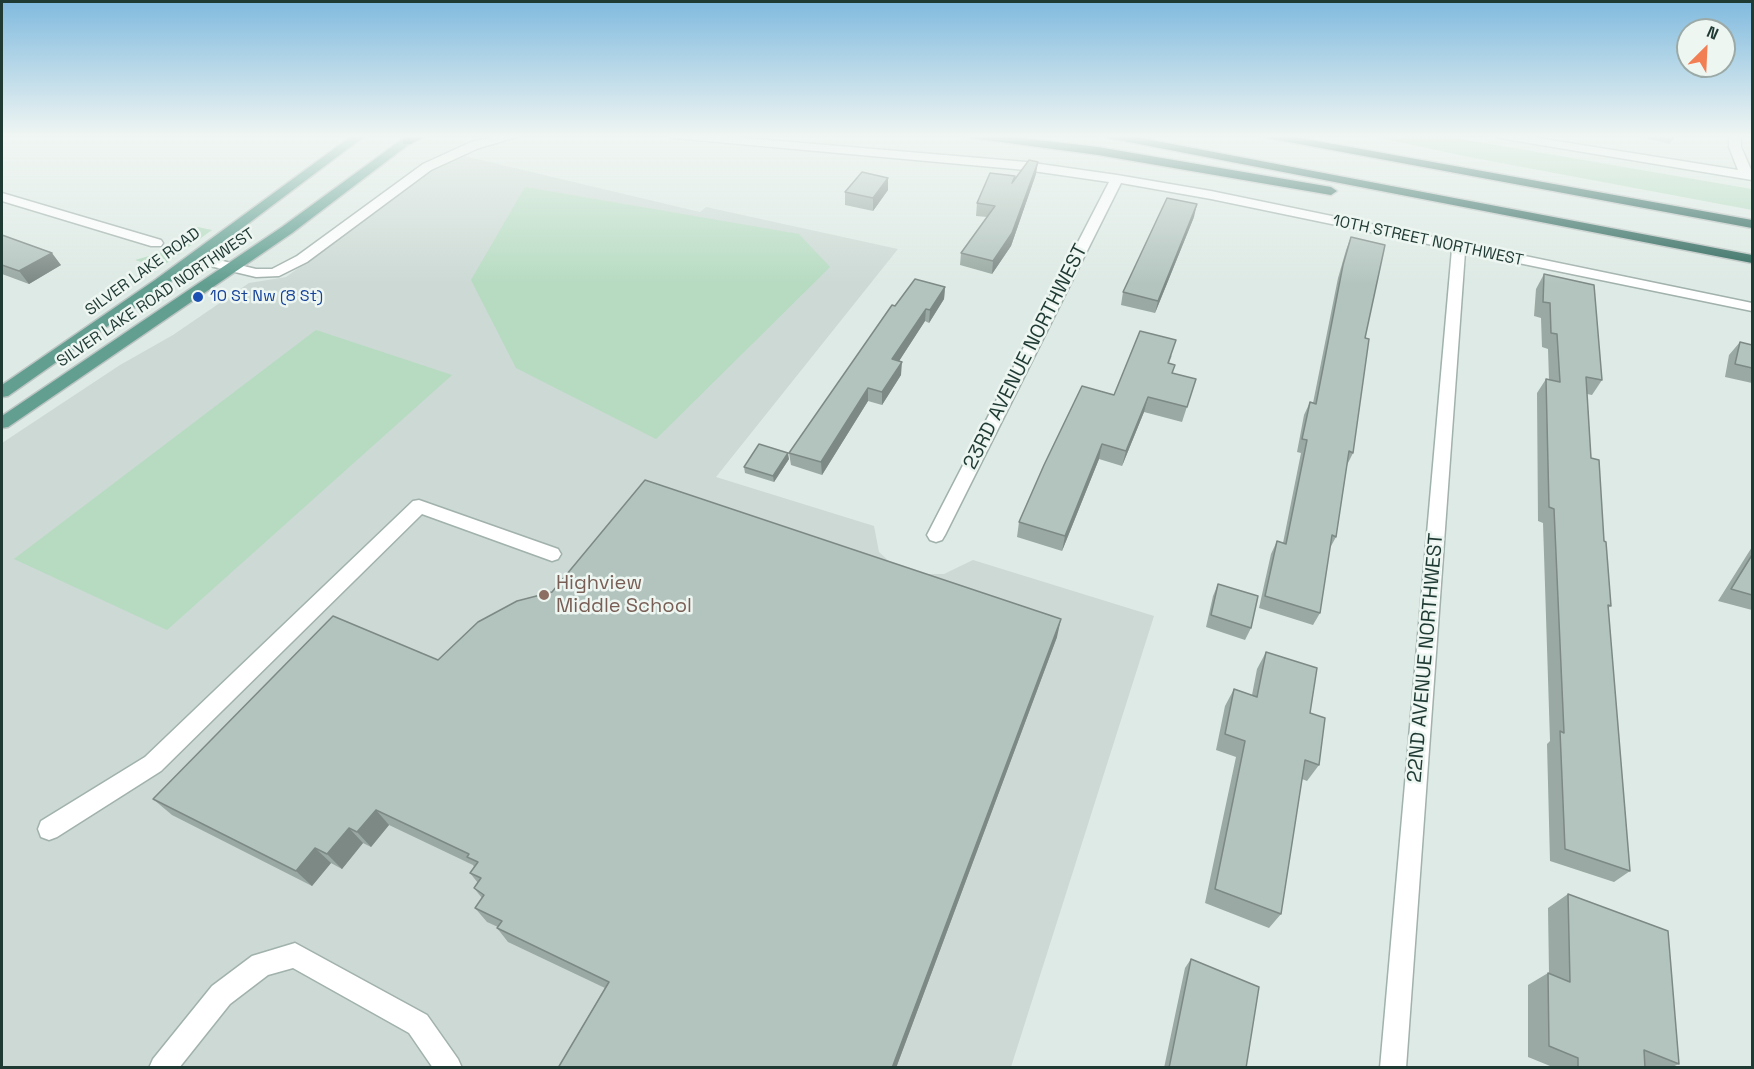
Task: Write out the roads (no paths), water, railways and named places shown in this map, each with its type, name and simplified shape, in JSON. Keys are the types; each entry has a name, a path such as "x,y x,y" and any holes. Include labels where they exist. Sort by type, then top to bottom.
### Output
{"highway":[{"path":"1297,185 1386,200 1488,209"},
{"path":"1364,185 1752,259"},
{"path":"1542,185 1752,224"},
{"path":"1558,185 1598,195"}],"main road":[{"name":"SILVER LAKE ROAD","path":"2,392 194,258 293,185"},
{"name":"SILVER LAKE ROAD NORTHWEST","path":"2,423 233,268 347,185"}],"street":[{"path":"194,258 256,273 274,273 302,259 403,185"},
{"name":"23RD AVENUE NORTHWEST","path":"936,535 1114,185"},
{"name":"10TH STREET NORTHWEST","path":"1152,185 1211,195 1752,307"},
{"path":"2,197 156,243"},
{"name":"22ND AVENUE NORTHWEST","path":"1393,1068 1459,248"},
{"path":"49,829 153,764 419,506 552,554"},
{"path":"162,1068 221,995 261,965 295,955 418,1024 449,1068"}],"place":[{"name":"10 St Nw (8 St)","path":"198,297"},
{"name":"Highview Middle School","path":"544,595"}]}
